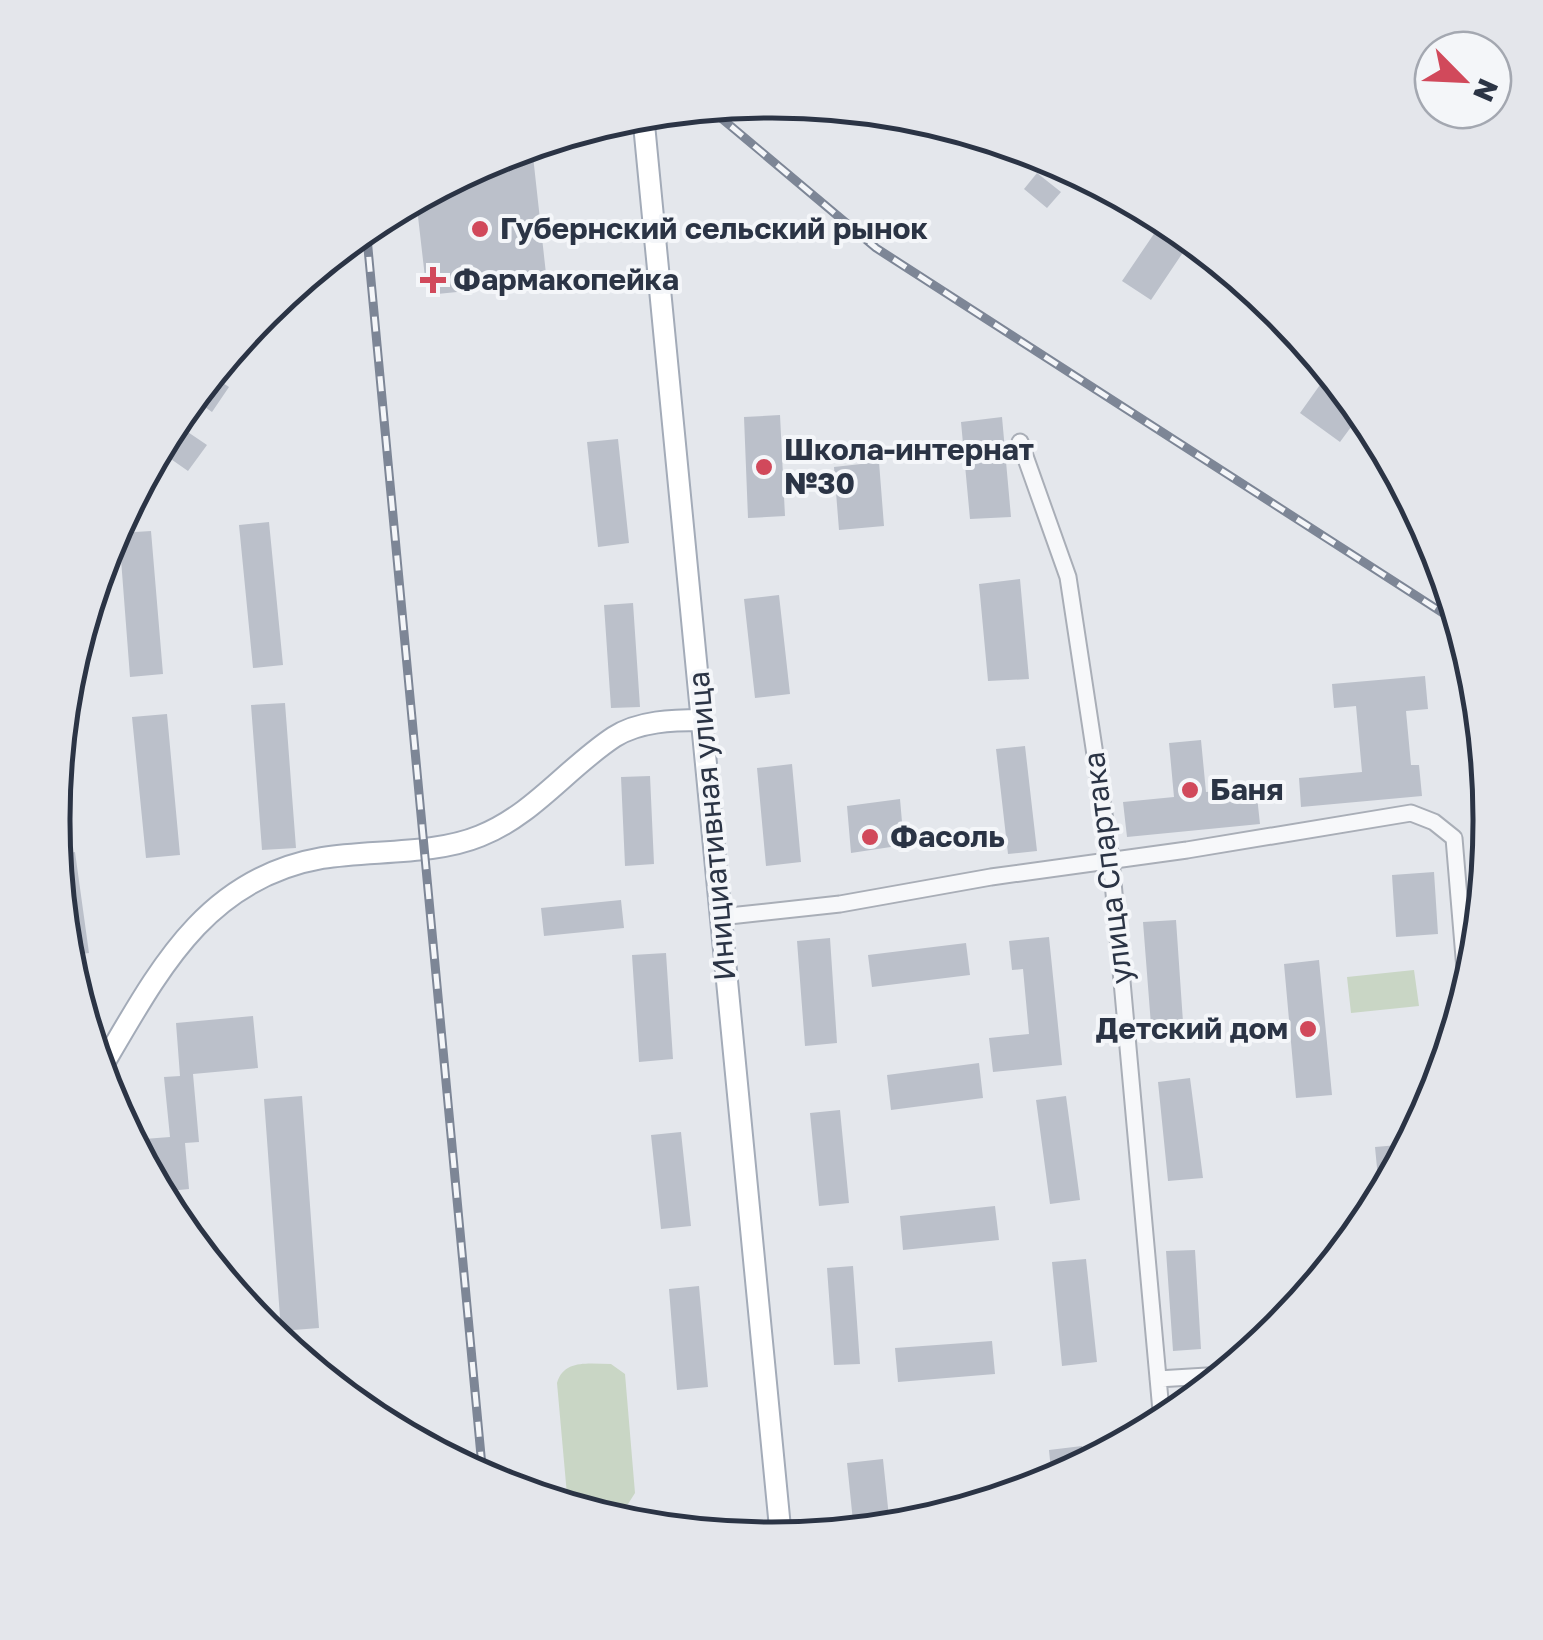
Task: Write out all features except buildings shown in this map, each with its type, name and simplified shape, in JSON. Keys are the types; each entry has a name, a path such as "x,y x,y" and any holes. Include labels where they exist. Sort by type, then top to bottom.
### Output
{"main road":[{"name":"Инициативная улица","path":"645,131 778,1522"},
{"path":"110,1054 184,936 227,896 274,873 319,859 456,843 480,836 534,804 616,735 666,720 702,720"}],"street":[{"name":"улица Спартака","path":"1020,442 1068,577 1112,860 1160,1403"},
{"path":"720,917 840,904 990,876 1411,813 1434,822 1454,838 1463,940"},
{"path":"1158,1380 1199,1377"}],"green space":[{"path":"1414,970 1419,1006 1351,1013 1347,977"},
{"path":"611,1364 625,1374 635,1493 623,1505 567,1491 557,1383 571,1366"}],"railway":[{"path":"724,120 876,248 1441,612"},
{"path":"368,247 481,1458"}],"place":[{"name":"Губернский сельский рынок","path":"480,229"},
{"name":"Фармакопейка","path":"433,280"},
{"name":"Школа-интернат №30","path":"764,467"},
{"name":"Баня","path":"1190,790"},
{"name":"Фасоль","path":"870,837"},
{"name":"Детский дом","path":"1308,1029"}]}
